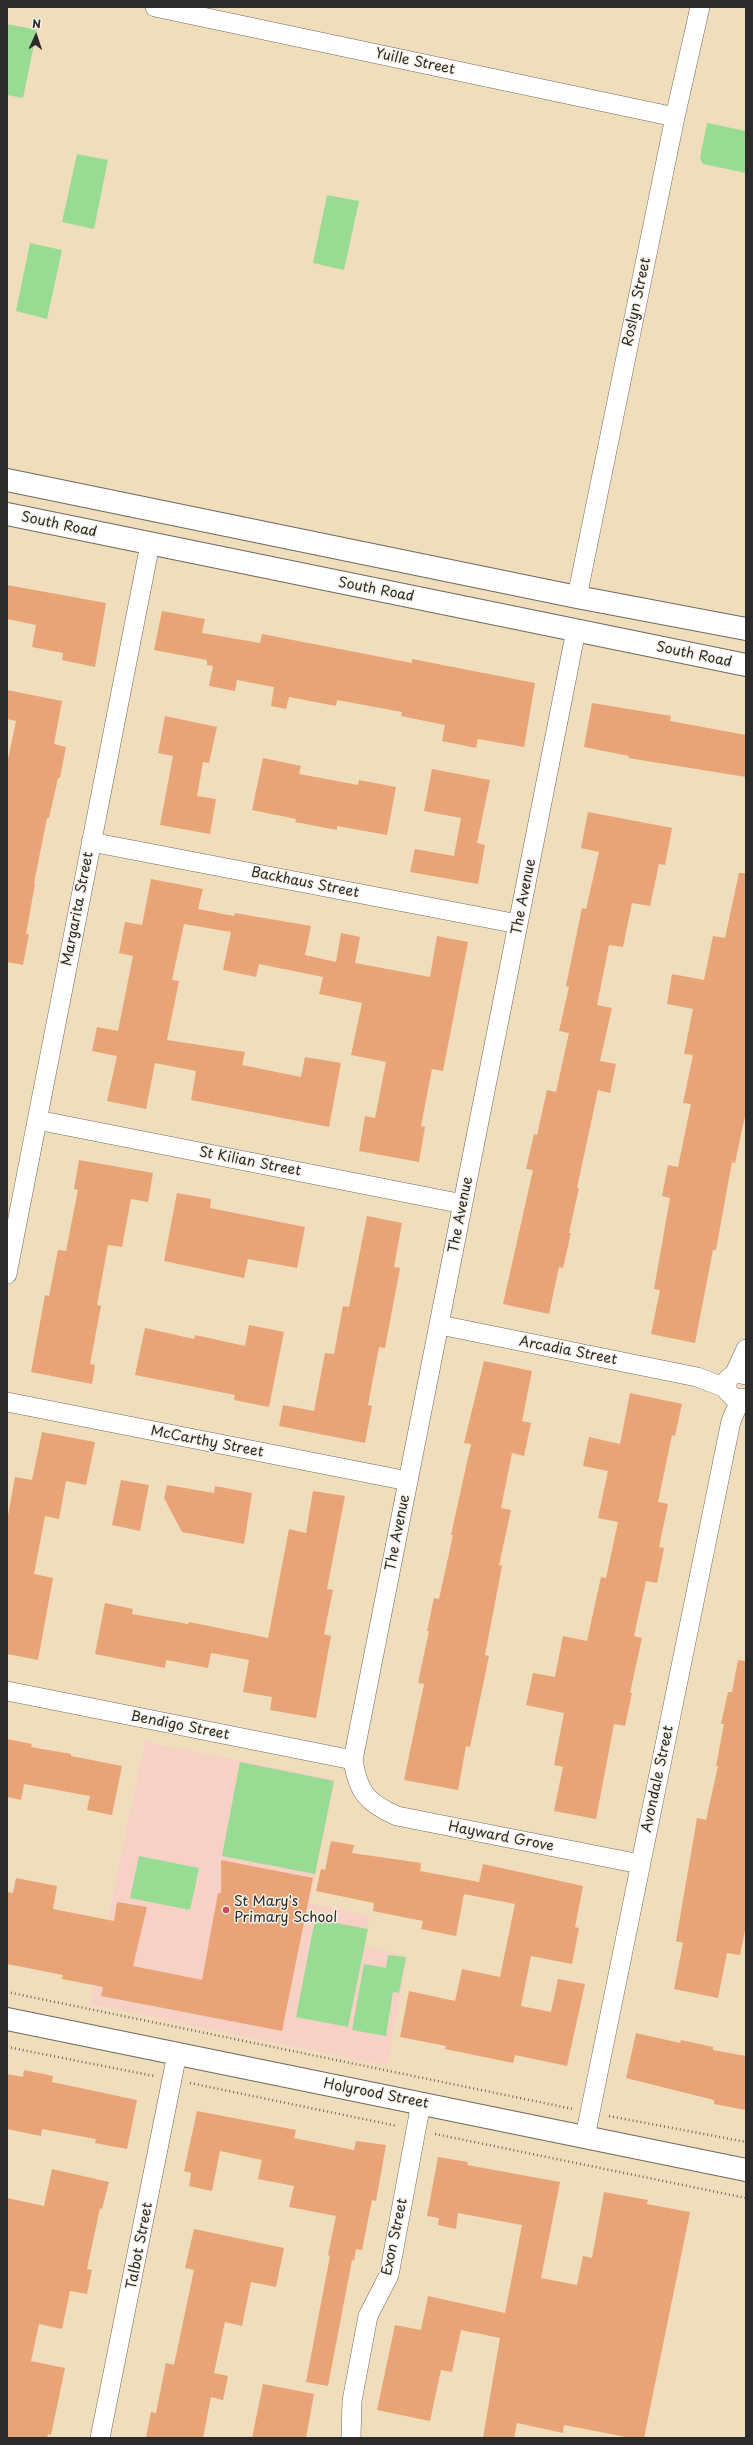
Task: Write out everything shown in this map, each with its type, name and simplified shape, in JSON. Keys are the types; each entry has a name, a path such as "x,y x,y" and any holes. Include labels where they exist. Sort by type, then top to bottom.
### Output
{"main road":[{"path":"7,480 577,597 746,629"},
{"path":"150,544 157,511"},
{"name":"South Road","path":"7,514 746,665"},
{"path":"576,630 577,597"},
{"name":"Holyrood Street","path":"7,2019 746,2170"}],"street":[{"name":"Yuille Street","path":"155,7 675,117"},
{"name":"Roslyn Street","path":"577,597 675,117 700,7"},
{"name":"Margarita Street","path":"7,1274 150,544"},
{"name":"The Avenue","path":"366,1797 356,1781 353,1760 576,630"},
{"name":"Backhaus Street","path":"91,842 518,924"},
{"name":"St Kilian Street","path":"37,1120 463,1204"},
{"name":"Arcadia Street","path":"440,1325 736,1386"},
{"name":"Avondale Street","path":"585,2137 731,1421 736,1386 746,1349"},
{"name":"McCarthy Street","path":"7,1402 408,1481"},
{"name":"Bendigo Street","path":"7,1691 353,1760"},
{"name":"Hayward Grove","path":"366,1797 379,1808 397,1816 640,1864"},
{"name":"Talbot Street","path":"100,2438 177,2054"},
{"name":"Exon Street","path":"351,2438 352,2401 368,2316 389,2275 421,2103"}],"path":[{"path":"7,1992 589,2112 746,2142"},
{"path":"7,2047 172,2079 746,2198"}],"shaded area":[{"name":"St Mary's Primary School","path":"145,1742 334,1779 335,1782 310,1903 370,1916 365,1946 408,1956 387,2066 90,2004"}],"green space":[{"path":"7,24 37,30 23,98 7,95"},
{"path":"707,123 746,131 746,173 703,164 700,158"},
{"path":"77,154 108,160 94,229 62,222"},
{"path":"327,195 359,201 344,270 313,263"},
{"path":"30,243 62,250 47,319 16,311"},
{"path":"240,1762 334,1781 315,1874 222,1856"},
{"path":"139,1856 199,1868 190,1910 130,1898"},
{"path":"315,1919 368,1929 348,2027 296,2017"},
{"path":"388,1955 406,1957 399,1993 393,1992 386,2036 352,2030 364,1964 386,1968"}],"building":[{"path":"7,585 106,603 95,667 62,660 63,653 32,647 36,625 7,619"},
{"path":"162,611 205,619 202,633 260,643 262,634 412,663 412,659 535,683 524,747 478,739 476,748 442,741 445,725 401,716 402,712 337,700 336,706 289,697 286,709 271,706 274,687 237,680 235,691 209,686 213,666 207,665 207,660 154,650"},
{"path":"7,690 62,701 54,744 66,747 60,778 58,778 49,818 47,818 34,883 26,934 29,934 23,965 7,962 7,764 16,721 7,719"},
{"path":"592,703 671,716 670,721 746,735 746,777 628,758 629,756 584,747"},
{"path":"165,716 217,727 209,763 203,762 197,796 216,799 210,834 160,825 173,756 158,753"},
{"path":"263,758 301,766 299,774 358,785 359,780 396,787 387,835 337,826 337,830 295,822 296,819 252,810"},
{"path":"432,769 490,780 477,843 485,845 478,884 410,872 415,849 454,856 461,818 424,811"},
{"path":"588,812 672,828 665,865 659,864 650,906 632,903 623,947 609,945 597,1005 612,1008 600,1061 616,1064 610,1093 598,1090 577,1188 579,1188 569,1233 571,1233 563,1268 559,1267 549,1314 503,1304 533,1170 526,1169 534,1134 537,1135 547,1090 556,1092 569,1033 559,1031 569,987 566,986 582,908 586,909 599,852 581,848"},
{"path":"739,873 746,873 746,1111 735,1163 732,1162 716,1250 713,1250 695,1343 651,1334 660,1290 654,1289 670,1198 662,1196 668,1165 678,1167 691,1104 683,1103 693,1055 684,1054 693,1009 667,1004 672,974 704,980 713,936 725,938"},
{"path":"151,879 203,889 198,909 234,916 235,913 311,926 305,955 336,962 341,933 360,937 355,963 430,977 437,936 468,942 443,1071 432,1069 421,1126 425,1127 419,1162 359,1151 365,1116 375,1118 386,1062 351,1055 362,1003 319,994 323,977 259,964 256,977 223,970 231,932 184,924 172,980 179,981 167,1040 245,1052 242,1065 301,1077 305,1057 341,1063 329,1127 191,1100 196,1071 155,1063 146,1109 107,1101 117,1056 92,1051 97,1027 118,1031 133,956 119,953 125,922 142,925"},
{"path":"79,1160 153,1173 148,1202 131,1199 122,1247 108,1245 97,1305 101,1306 90,1364 95,1365 92,1384 31,1372 45,1295 49,1296 58,1250 66,1251 78,1190 74,1189"},
{"path":"177,1193 211,1199 210,1208 305,1227 297,1268 248,1259 244,1278 164,1261"},
{"path":"367,1216 402,1223 394,1267 400,1268 385,1348 379,1347 368,1405 372,1406 365,1443 279,1426 283,1405 314,1411 325,1353 334,1354 343,1306 349,1307"},
{"path":"249,1325 284,1332 269,1407 234,1400 235,1395 135,1375 145,1328 194,1339 195,1335 245,1346"},
{"path":"484,1361 532,1371 522,1421 531,1423 524,1456 512,1453 501,1508 511,1510 499,1565 502,1566 485,1655 489,1656 470,1747 466,1746 458,1790 404,1780 424,1684 418,1683 429,1631 427,1631 434,1598 439,1599 453,1535 451,1535 471,1444 464,1443"},
{"path":"630,1393 682,1404 675,1436 672,1435 658,1502 668,1504 659,1547 664,1548 657,1583 646,1581 634,1636 642,1638 630,1693 632,1693 625,1726 614,1724 596,1819 554,1811 563,1767 554,1765 564,1713 526,1705 533,1673 555,1677 563,1636 587,1641 601,1577 606,1578 618,1522 598,1518 608,1471 583,1466 589,1437 620,1444"},
{"path":"42,1432 95,1442 86,1485 66,1481 59,1519 45,1516 34,1574 53,1578 38,1660 7,1654 7,1521 15,1477 32,1480"},
{"path":"121,1480 149,1485 140,1531 112,1525"},
{"path":"167,1485 214,1493 215,1486 252,1493 244,1544 182,1532 164,1498"},
{"path":"313,1491 345,1496 327,1589 333,1590 324,1634 331,1636 316,1718 270,1710 272,1697 243,1692 249,1660 211,1653 208,1668 166,1660 165,1668 95,1654 105,1603 133,1609 132,1614 188,1624 189,1622 268,1638 289,1529 306,1533"},
{"path":"738,1660 746,1661 746,1926 740,1955 727,1953 718,1998 674,1989 683,1943 676,1941 697,1818 706,1820 718,1766 716,1766 724,1724 721,1724 728,1692 732,1692"},
{"path":"7,1739 32,1744 31,1747 71,1754 71,1756 122,1766 112,1815 87,1810 90,1796 24,1784 21,1800 7,1797"},
{"path":"331,1841 354,1845 352,1853 421,1863 420,1871 479,1882 483,1864 583,1886 575,1927 579,1928 572,1964 531,1956 521,2006 551,2012 558,1979 585,1984 567,2066 515,2055 513,2063 445,2049 446,2046 400,2037 409,1991 455,2001 462,1969 500,1977 515,1904 464,1894 456,1936 421,1929 423,1921 373,1911 374,1903 316,1891 321,1869 325,1870"},
{"path":"221,1860 313,1878 282,2031 101,1996 103,1987 62,1979 63,1975 7,1964 7,1892 13,1893 16,1878 57,1886 53,1909 114,1921 117,1902 147,1907 133,1966 202,1980 218,1893 221,1893"},
{"path":"636,2033 680,2043 681,2040 713,2047 713,2050 746,2056 746,2110 714,2104 714,2100 626,2078"},
{"path":"24,2070 53,2076 52,2082 137,2100 127,2149 95,2143 96,2139 42,2129 41,2136 7,2129 7,2074 23,2077"},
{"path":"197,2111 296,2130 294,2138 354,2150 356,2141 386,2145 376,2201 372,2200 362,2250 356,2249 354,2261 352,2260 328,2386 306,2382 330,2256 328,2255 336,2216 289,2207 294,2186 258,2179 262,2160 220,2151 212,2191 189,2186 191,2173 184,2171"},
{"path":"438,2157 468,2162 467,2165 560,2182 541,2278 577,2285 583,2256 592,2258 604,2192 648,2200 647,2204 690,2212 644,2438 631,2438 564,2425 563,2433 517,2423 514,2438 483,2438 500,2338 461,2330 452,2372 441,2370 430,2421 377,2410 395,2325 421,2330 428,2296 505,2313 522,2225 458,2213 456,2229 438,2225 439,2218 427,2216"},
{"path":"52,2169 109,2182 102,2209 100,2208 87,2269 92,2270 87,2294 70,2291 62,2329 39,2324 31,2361 65,2368 51,2435 48,2434 47,2438 7,2438 7,2198 44,2206"},
{"path":"194,2229 284,2248 276,2287 251,2282 242,2326 225,2322 214,2373 228,2376 223,2400 211,2397 203,2438 146,2438 151,2412 156,2413 166,2363 174,2365 194,2270 185,2268"},
{"path":"263,2384 314,2394 306,2438 252,2438"}],"place":[{"name":"St Mary's Primary School","path":"226,1910"}]}
